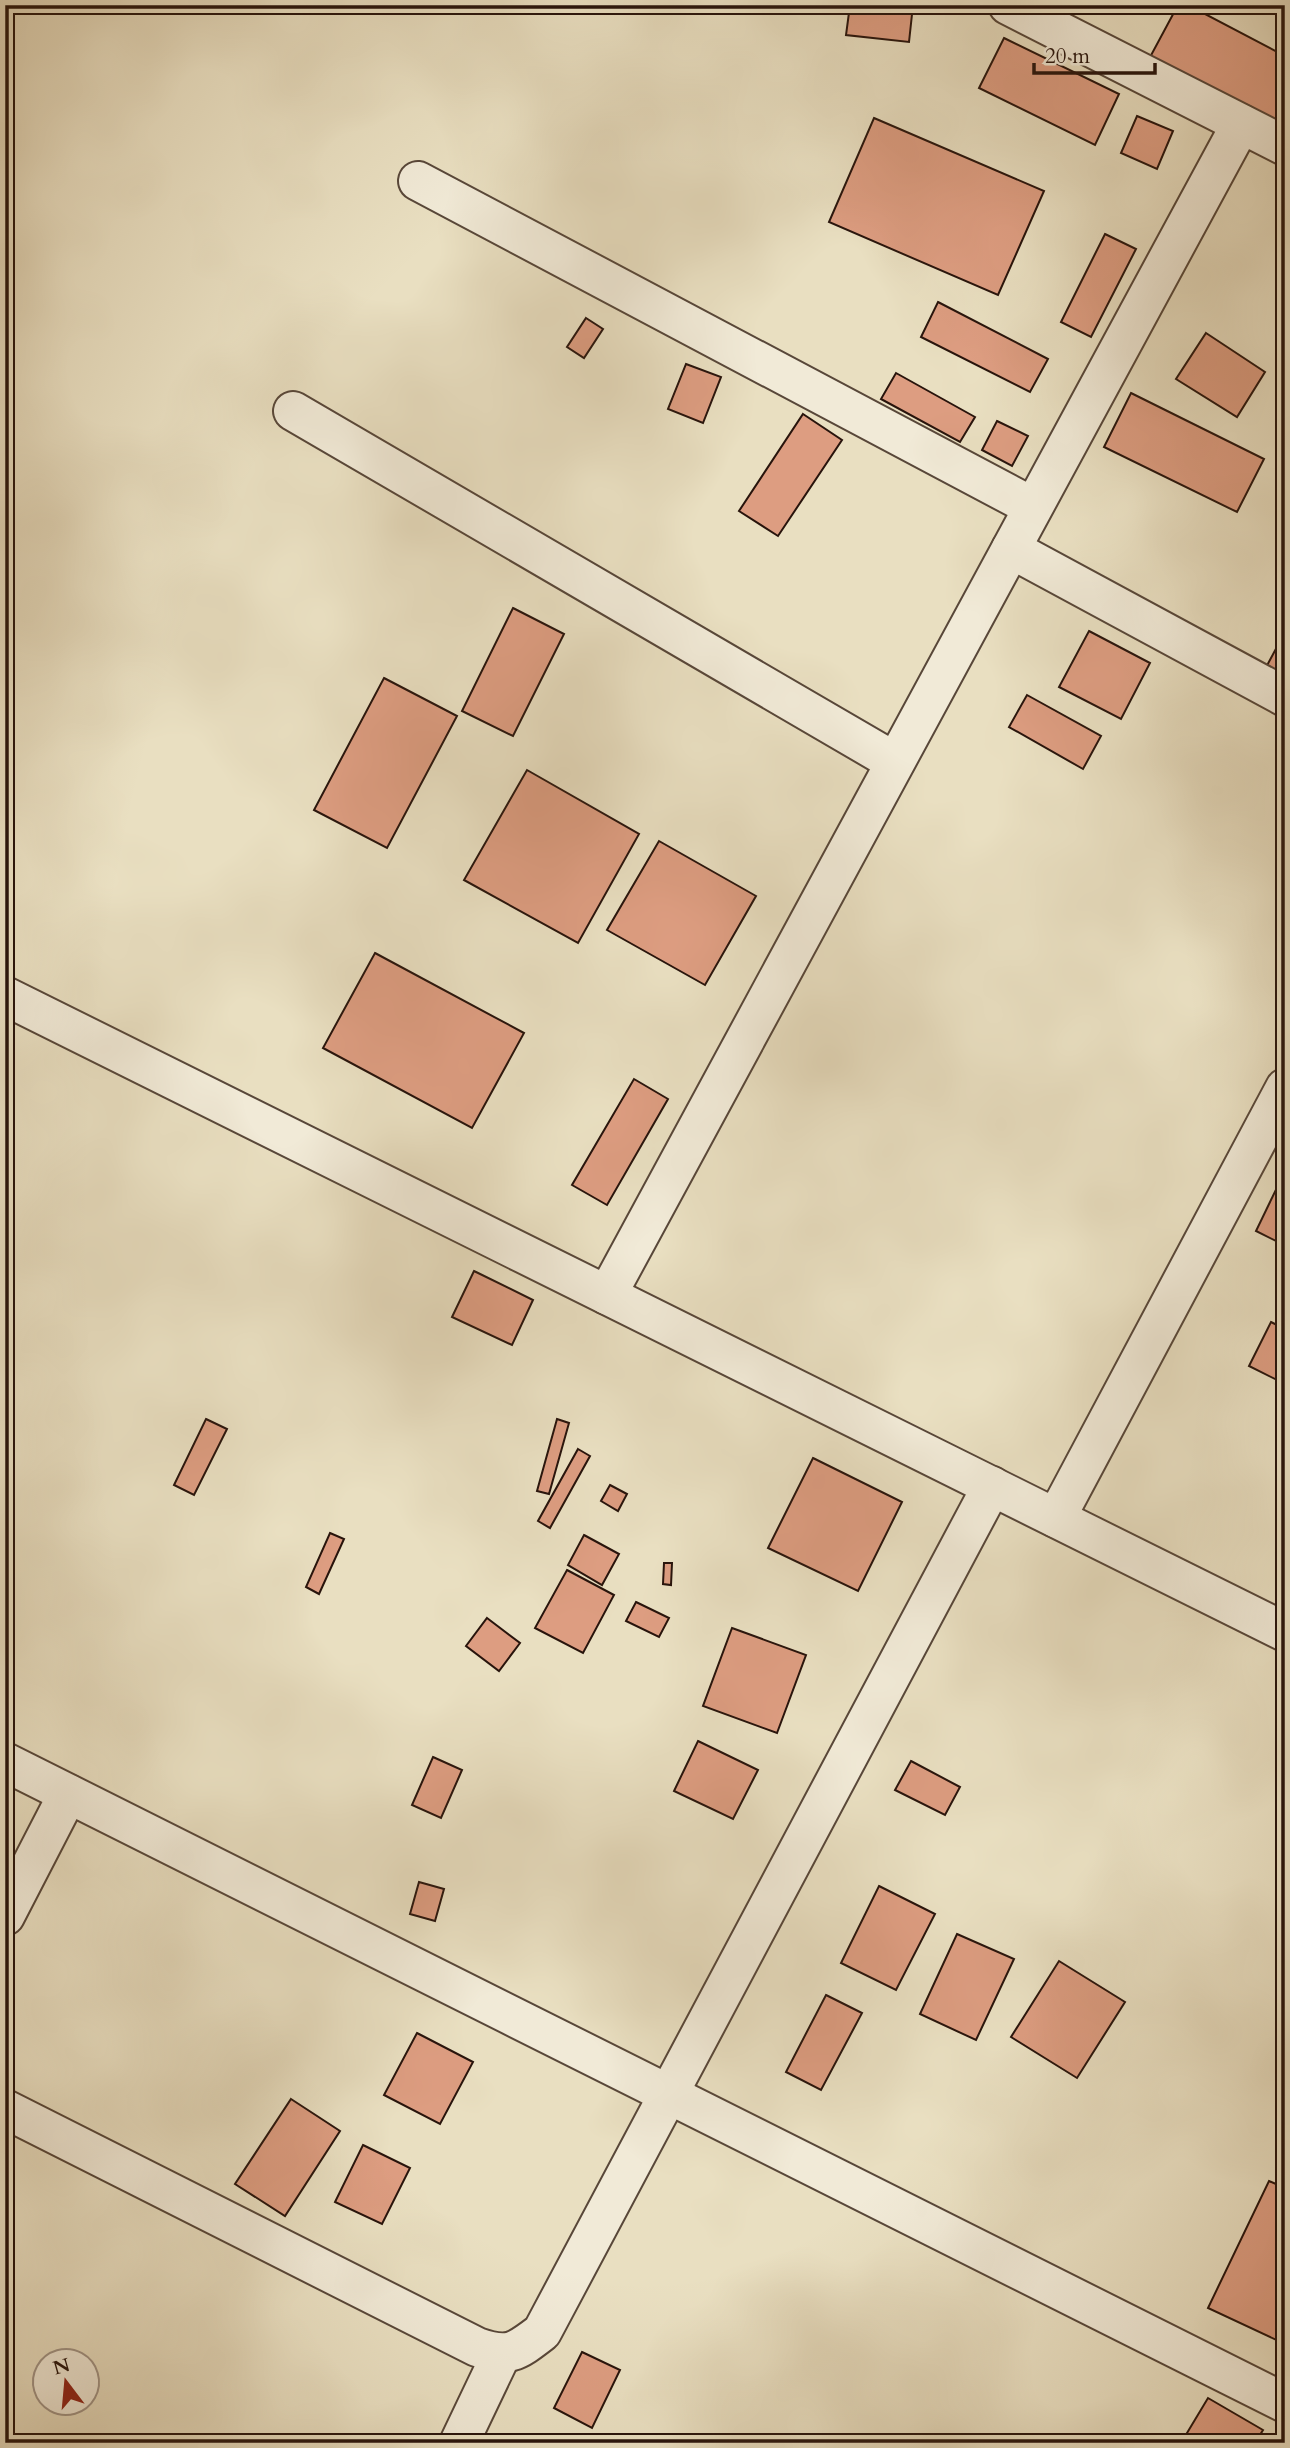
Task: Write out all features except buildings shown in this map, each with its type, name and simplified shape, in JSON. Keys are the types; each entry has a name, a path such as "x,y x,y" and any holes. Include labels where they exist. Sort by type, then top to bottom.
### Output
{"street":[{"path":"1008,5 1285,146"},
{"path":"607,1295 1241,124"},
{"path":"418,181 1033,507"},
{"path":"293,411 895,762"},
{"path":"1011,549 1285,697"},
{"path":"5,996 1285,1632"},
{"path":"1056,1518 1285,1088"},
{"path":"5,2109 477,2347 501,2355 519,2349 542,2332 992,1486"},
{"path":"5,1762 1285,2403"},
{"path":"5,1916 68,1794"},
{"path":"459,2443 501,2355"}]}
